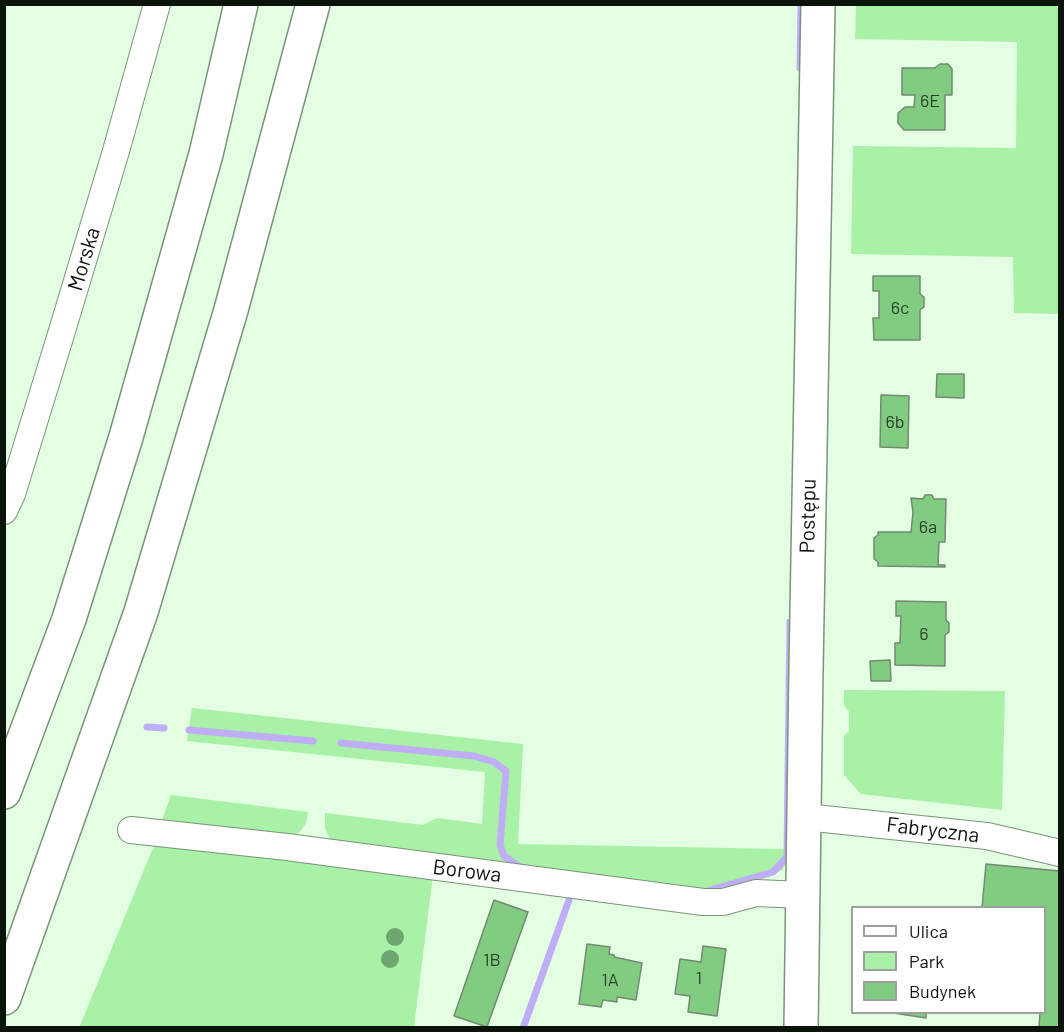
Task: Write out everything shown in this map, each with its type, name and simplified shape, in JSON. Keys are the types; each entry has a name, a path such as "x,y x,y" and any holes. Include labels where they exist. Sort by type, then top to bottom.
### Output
{"main road":[{"path":"4,792 69,619 129,426 206,154 241,4"},
{"path":"4,998 141,612 224,333 313,4"},
{"name":"Postępu","path":"801,1028 818,4"}],"street":[{"name":"Morska","path":"4,511 15,483 106,185 157,4"},
{"name":"Fabryczna","path":"805,817 987,836 1059,853"},
{"name":"Borowa","path":"130,830 287,847 704,902 723,902 756,893 803,895"}],"green space":[{"path":"856,5 1059,5 1059,314 1014,313 1013,257 851,254 853,146 1016,148 1017,42 855,39"},
{"path":"844,690 1005,691 1002,810 861,794 844,775 844,736 849,731 849,712 844,705"},
{"path":"192,708 523,744 518,844 790,849 790,859 782,870 758,880 758,884 717,895 341,846 329,837 325,828 325,813 423,825 437,818 482,824 485,772 187,741"},
{"path":"171,795 308,812 306,823 300,832 288,838 162,820"},
{"path":"155,843 433,875 414,1027 79,1028"}],"building":[{"path":"940,64 948,64 952,69 952,95 945,95 945,130 904,130 898,123 898,113 905,107 914,107 915,95 902,95 902,68 935,68"},
{"path":"873,276 920,276 920,294 924,297 924,307 920,310 920,340 874,340 873,318 879,318 879,291 873,291"},
{"path":"937,374 964,374 964,398 936,397"},
{"path":"881,395 909,396 908,448 880,447"},
{"path":"925,495 932,495 934,499 946,499 945,542 939,542 938,565 945,565 945,567 878,566 878,562 874,559 874,538 878,532 911,532 913,512 911,498 923,499"},
{"path":"896,601 946,602 949,632 945,635 945,666 895,665 895,643 900,643 901,616 896,616"},
{"path":"890,660 891,681 871,681 870,661"},
{"path":"986,864 1060,871 1060,1028 1039,1028 1040,1014 1046,1014 1046,906 982,906"},
{"path":"494,900 528,912 487,1027 454,1016"},
{"path":"587,944 610,947 609,954 614,957 642,963 636,1000 617,997 617,1002 603,1000 601,1007 579,1004"},
{"path":"703,946 726,949 717,1016 688,1012 690,996 675,994 680,959 701,962"},
{"path":"900,1014 926,1014 926,1018"}],"waterway":[{"path":"800,68 801,4"},
{"path":"710,890 773,872 787,857 790,622"},
{"path":"147,727 164,728"},
{"path":"189,730 313,741"},
{"path":"341,743 474,756 494,762 506,771 500,845 504,856 520,867"},
{"path":"523,1028 569,900"}]}
